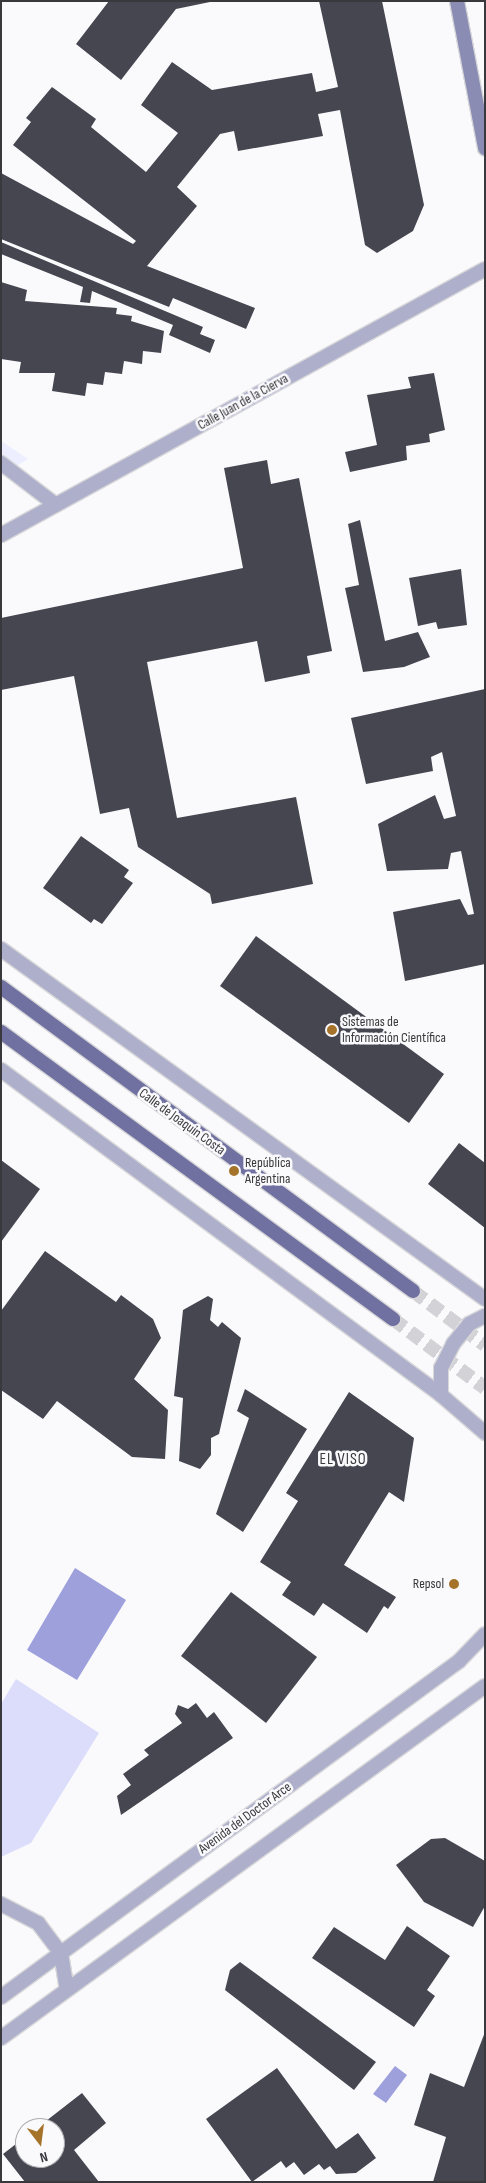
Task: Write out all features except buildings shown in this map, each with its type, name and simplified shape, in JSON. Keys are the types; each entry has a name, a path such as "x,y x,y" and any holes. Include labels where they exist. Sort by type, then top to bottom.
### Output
{"main road":[{"path":"457,1 485,148"},
{"name":"Calle de Joaquín Costa","path":"1,987 413,1291"},
{"path":"1,1032 393,1319"}],"street":[{"name":"Calle Juan de la Cierva","path":"1,535 485,269"},
{"path":"1,463 56,505"},
{"path":"1,948 485,1299"},
{"path":"1,1070 441,1395 485,1433"},
{"path":"441,1395 441,1368 452,1344 469,1324 485,1316"},
{"name":"Avenida del Doctor Arce","path":"1,1997 459,1660 485,1634"},
{"path":"1,2038 66,1986 483,1684"},
{"path":"1,1904 38,1923 61,1954 66,1986"}],"shaded area":[{"path":"1,441 28,459 1,475"},
{"path":"16,1679 99,1733 31,1843 1,1857 1,1704"}],"water":[{"path":"75,1568 126,1600 77,1680 27,1650"},
{"path":"395,2066 407,2075 386,2103 373,2094"}],"tunnel":[{"path":"413,1291 485,1345"},
{"path":"393,1319 485,1388"}],"place":[{"name":"Sistemas de Información Científica","path":"332,1030"},
{"name":"República Argentina","path":"234,1171"},
{"name":"Repsol","path":"454,1584"}],"district":[{"name":"EL VISO","path":"343,1460"}]}
